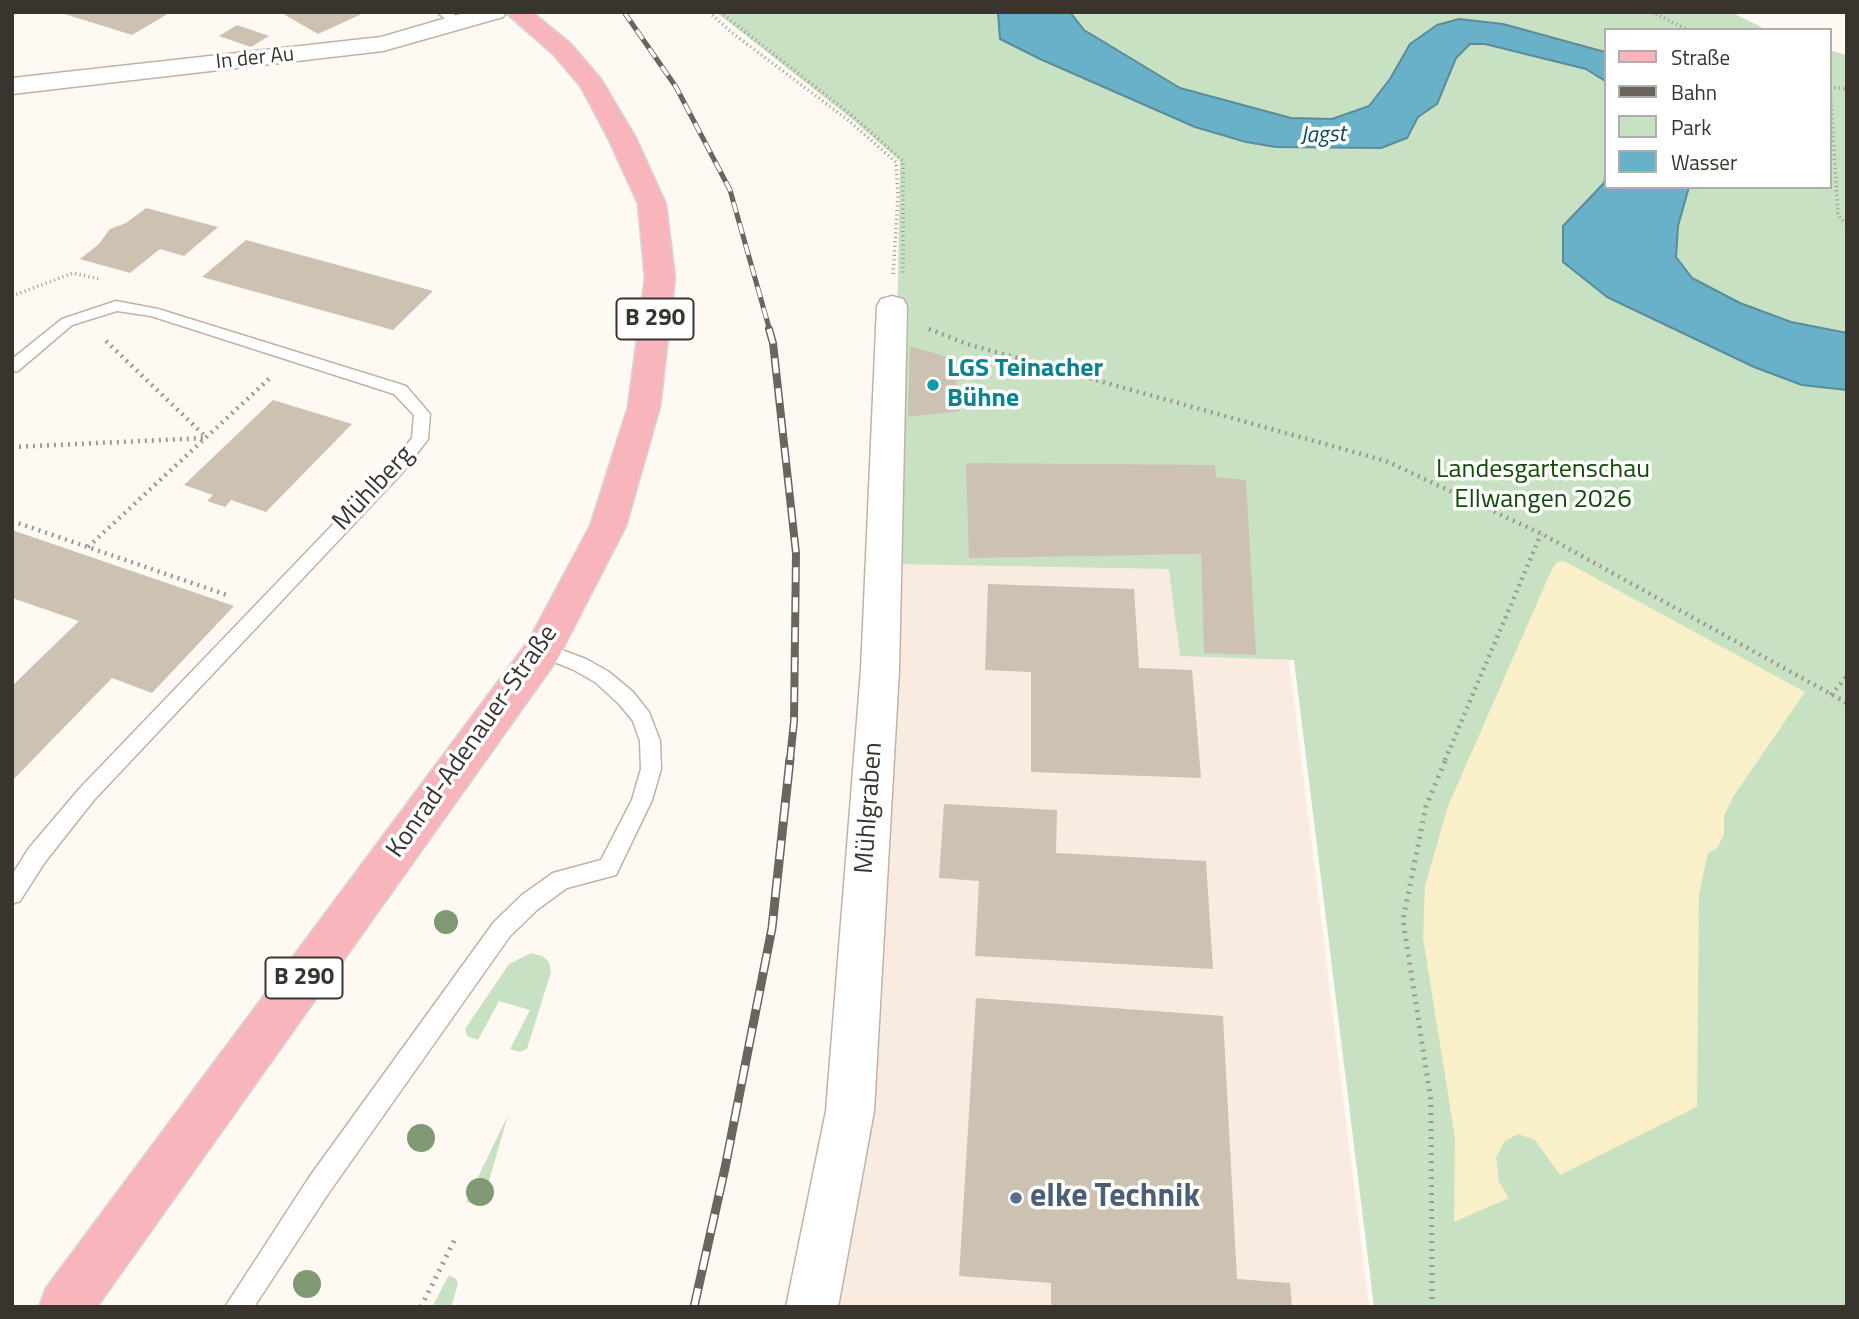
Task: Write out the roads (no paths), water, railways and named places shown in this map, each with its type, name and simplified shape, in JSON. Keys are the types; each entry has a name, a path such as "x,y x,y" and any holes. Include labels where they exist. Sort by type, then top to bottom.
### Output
{"main road":[{"name":"Konrad-Adenauer-Straße","path":"65,1307 543,650 608,526 645,407 660,278 652,204 622,138 592,84 562,49 517,12"}],"street":[{"name":"In der Au","path":"12,86 383,44 450,17 494,12"},
{"name":"Mühlgraben","path":"812,1307 850,1111 880,670 897,309"}],"lane":[{"name":"Mühlberg","path":"12,367 67,321 116,306 153,312 400,390 422,414 420,439 396,469 87,794 37,855 12,894"},
{"path":"238,1307 319,1185 502,929 530,902 561,880 608,868 642,800 651,769 650,741 642,718 626,698 602,677 579,664 543,650"}],"water":[{"name":"Jagst","path":"998,12 1070,12 1084,30 1180,88 1291,118 1332,119 1369,106 1390,79 1410,44 1437,25 1459,19 1503,24 1604,52 1604,80 1586,69 1485,44 1470,44 1456,58 1437,104 1418,117 1407,138 1381,148 1276,147 1246,142 1195,127 1000,39"},
{"path":"1604,183 1604,189 1688,189 1678,226 1676,257 1692,278 1740,303 1791,322 1847,333 1847,390 1802,385 1754,367 1607,297 1563,262 1563,226"}],"railway":[{"path":"624,12 676,87 730,190 770,331"},
{"path":"769,329 773,343 796,553 794,721 790,760"},
{"path":"694,1307 725,1168 772,928 790,759"}],"place":[{"name":"LGS Teinacher Bühne","path":"933,385"},
{"name":"elke Technik","path":"1016,1198"}],"park label":[{"name":"Landesgartenschau Ellwangen 2026","path":"1543,486"}]}
